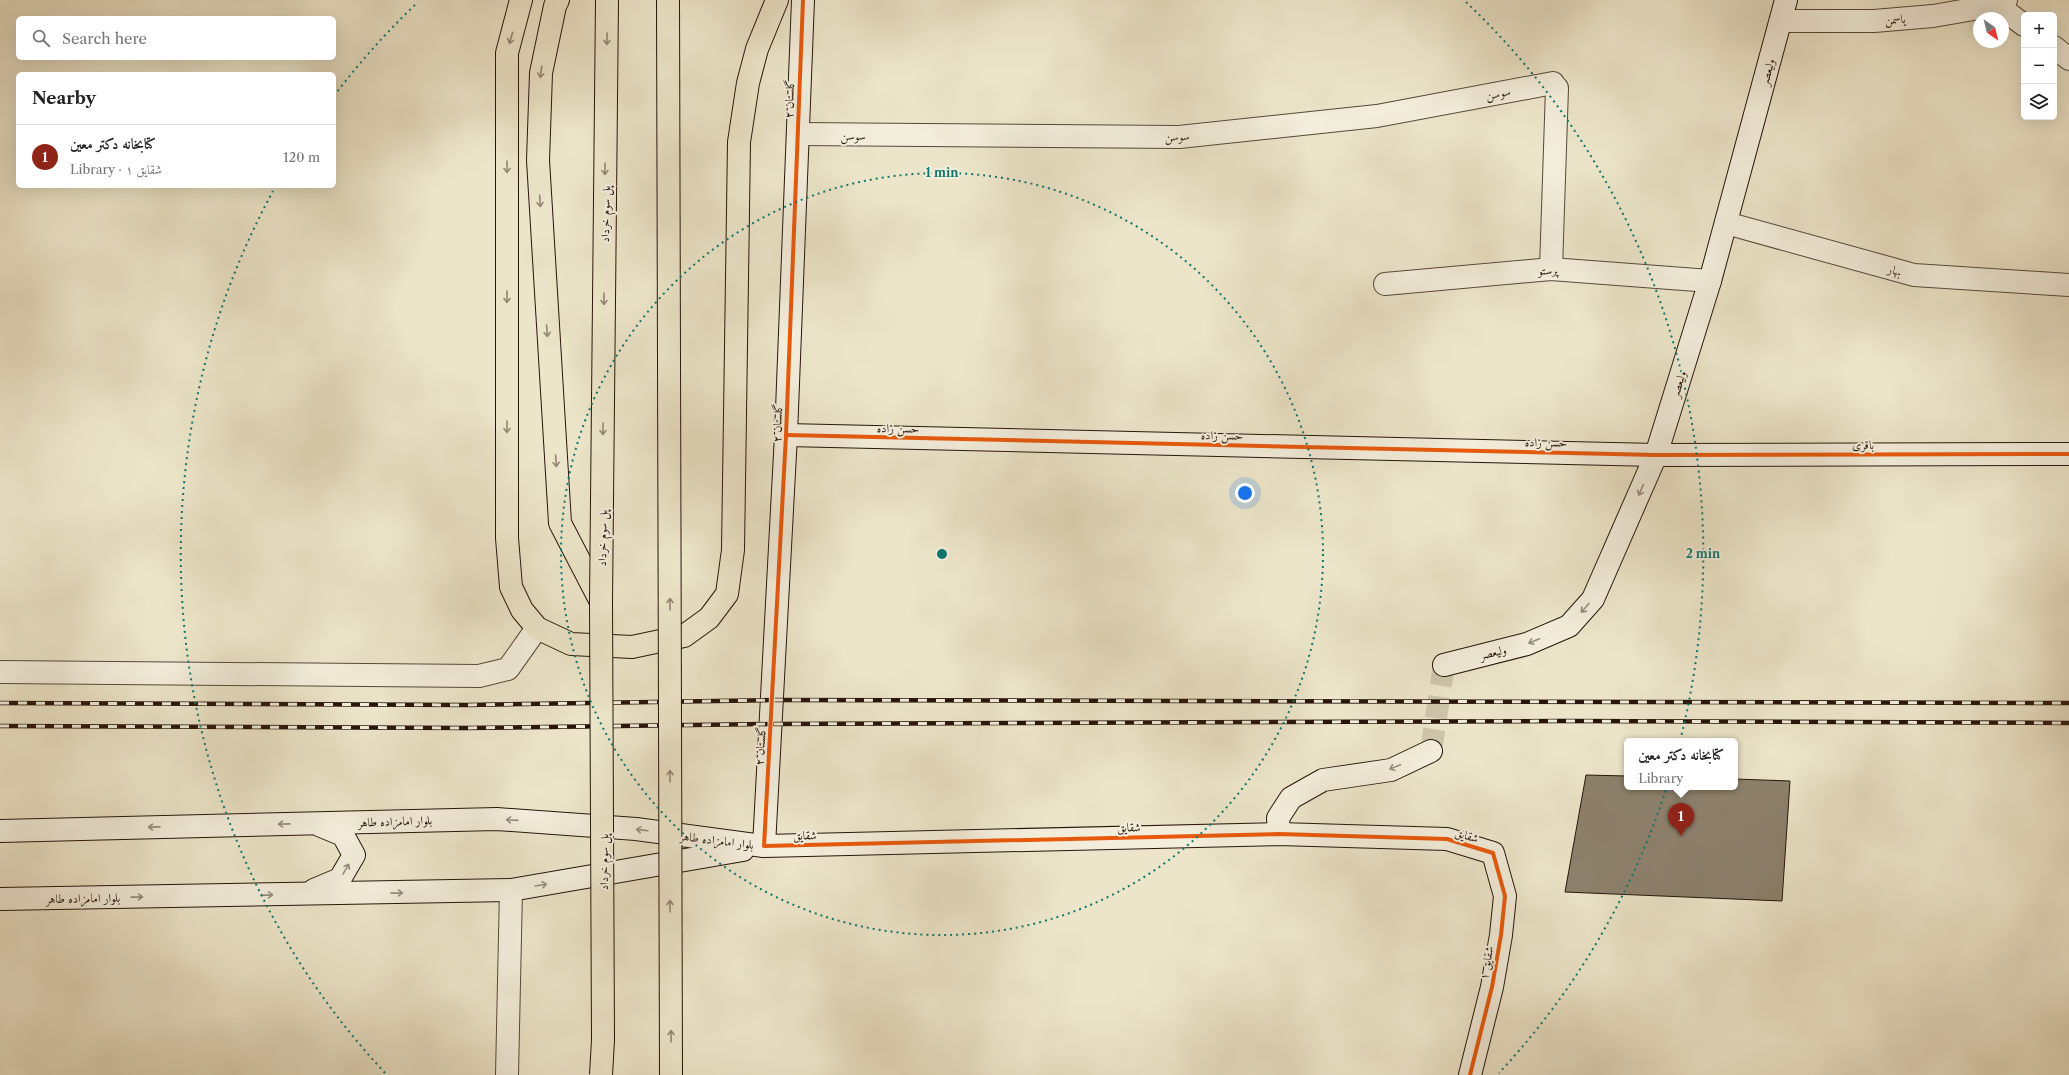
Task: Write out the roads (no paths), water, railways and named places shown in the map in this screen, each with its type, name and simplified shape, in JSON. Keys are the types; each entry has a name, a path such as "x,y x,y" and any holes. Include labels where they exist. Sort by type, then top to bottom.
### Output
{"main road":[{"path":"521,0 507,52 507,538 510,587 522,610 537,628 571,644 632,647 684,636 709,618 727,594 733,550 739,142 748,83 757,49 778,0"},
{"path":"558,0 555,6 541,73 538,160 560,523 601,602"},
{"name":"پل سوم خرداد","path":"601,1075 603,1040 601,602 607,0"},
{"path":"668,0 671,1075"}],"street":[{"name":"گلستان ۲","path":"764,846 786,436 802,0"},
{"name":"ولیعصر","path":"1444,665 1527,644 1569,626 1593,599 1656,455 1710,281 1786,0"},
{"path":"2002,2 2021,22"},
{"name":"یاسمن","path":"1781,21 1874,21 1933,16 2002,2"},
{"path":"2055,48 2069,58"},
{"name":"سوسن","path":"798,134 1179,137 1376,116 1555,86 1551,268"},
{"name":"بهار","path":"1726,223 1914,275 2069,285"},
{"name":"پرستو","path":"1385,284 1551,268 1710,281"},
{"name":"حسن زاده","path":"786,436 1656,455"},
{"name":"باقری","path":"1656,455 2069,454"},
{"path":"0,672 479,676 508,669 537,628"},
{"path":"1280,834 1278,818 1291,798 1322,780 1391,770 1431,751"},
{"name":"بلوار امامزاده طاهر","path":"0,831 497,818 636,829 764,846"},
{"path":"302,895 340,879 354,855 343,835 316,823"},
{"name":"شقایق","path":"764,846 1280,834 1447,839 1493,853"},
{"name":"بلوار امامزاده طاهر","path":"0,899 302,895 511,890 764,846"},
{"name":"۱ شقایق","path":"1470,1075 1492,987 1501,935 1505,896 1493,853"},
{"path":"507,1075 511,890"}],"tunnel":[{"path":"1431,751 1444,665"}],"railway":[{"path":"0,703 467,705 773,700 2069,703"},
{"path":"0,726 466,728 772,724 1563,721 2069,723"}],"place":[{"name":"کتابخانه دکتر معین","path":"1681,836"}]}
